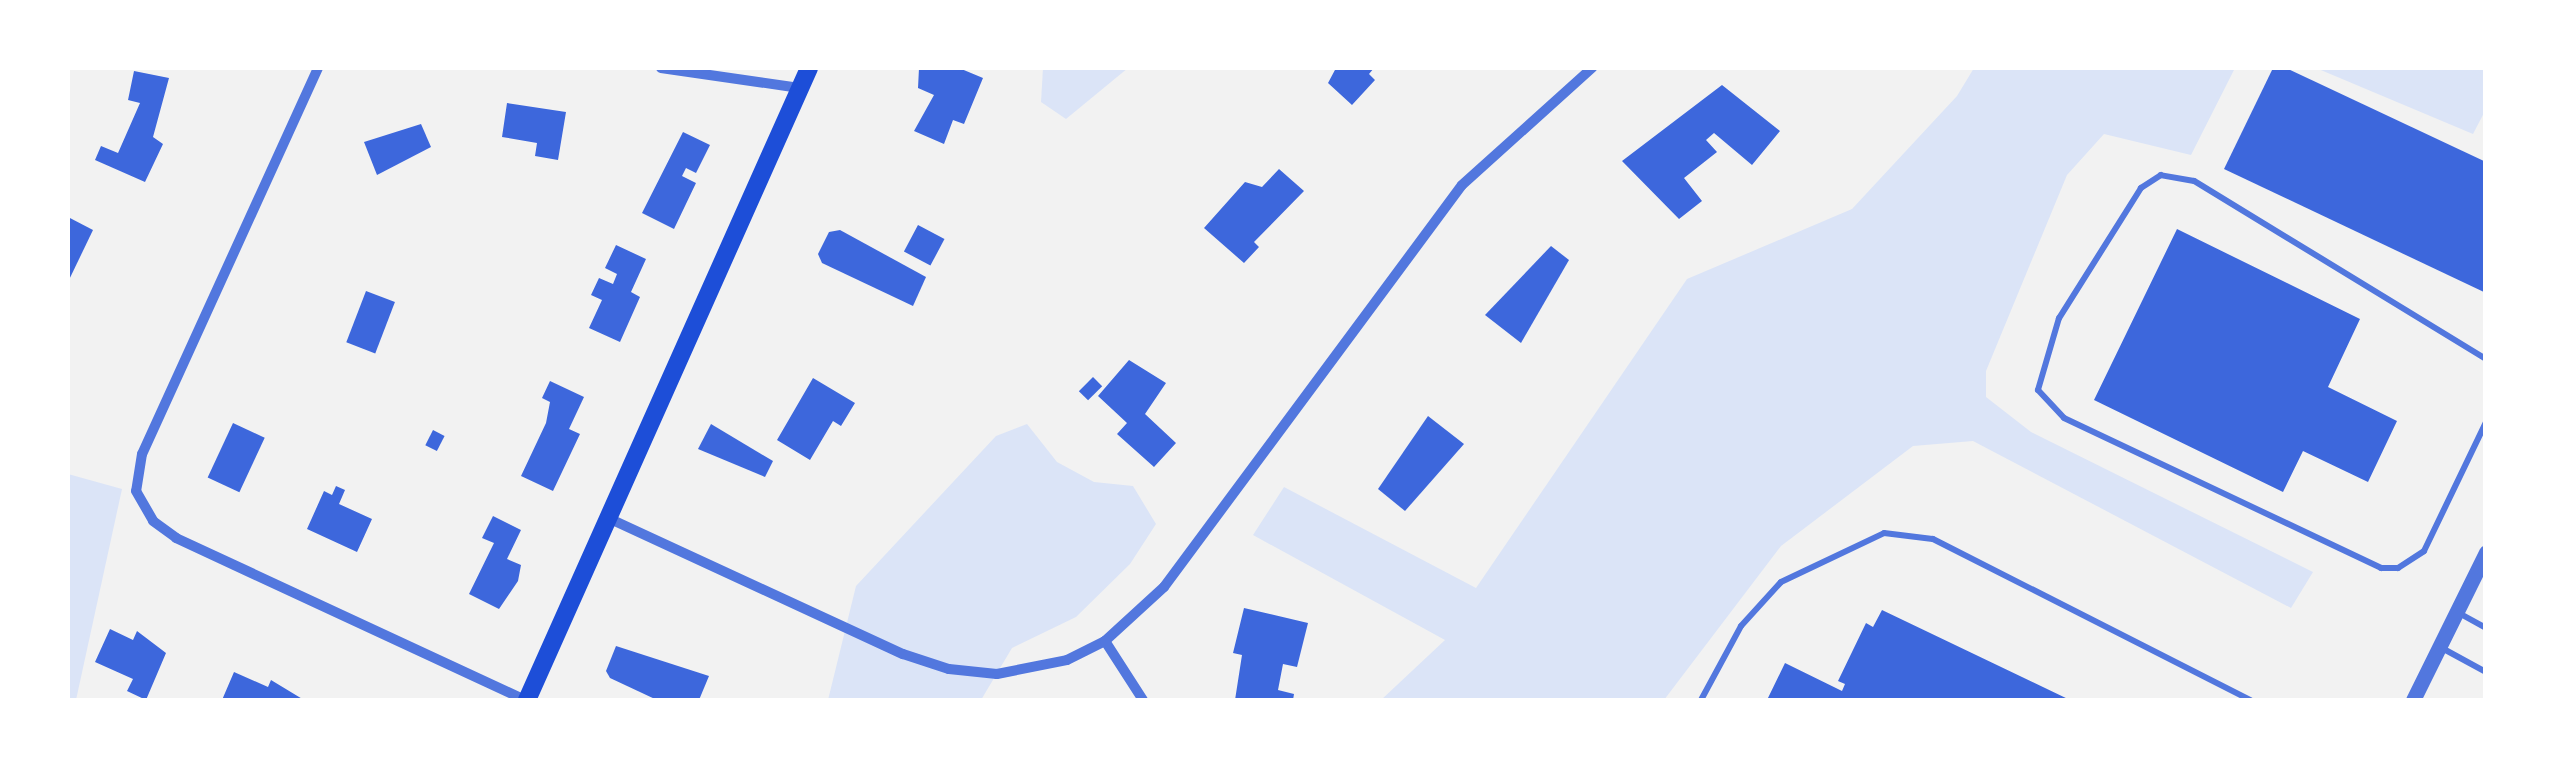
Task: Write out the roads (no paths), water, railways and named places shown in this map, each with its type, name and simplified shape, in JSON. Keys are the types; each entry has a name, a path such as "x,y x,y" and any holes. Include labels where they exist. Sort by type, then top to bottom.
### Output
{"main road":[{"path":"526,700 605,516 809,68"}],"street":[{"path":"318,68 142,454 136,491 153,521 176,538 526,700"},
{"path":"661,68 800,88"},
{"path":"605,516 903,654 949,669 1034,670 1105,640 1164,587 1462,185 1592,68"},
{"path":"2413,700 2486,552"},
{"path":"1105,640 1142,700"}],"lane":[{"path":"2486,359 2194,181 2161,175 2141,188 2060,318 2038,390 2064,418 2381,568 2398,568 2424,551 2486,422"},
{"path":"1701,700 1741,626 1781,582 1884,534 1933,539 2250,700"},
{"path":"2456,612 2486,628"},
{"path":"2439,646 2486,672"}]}
